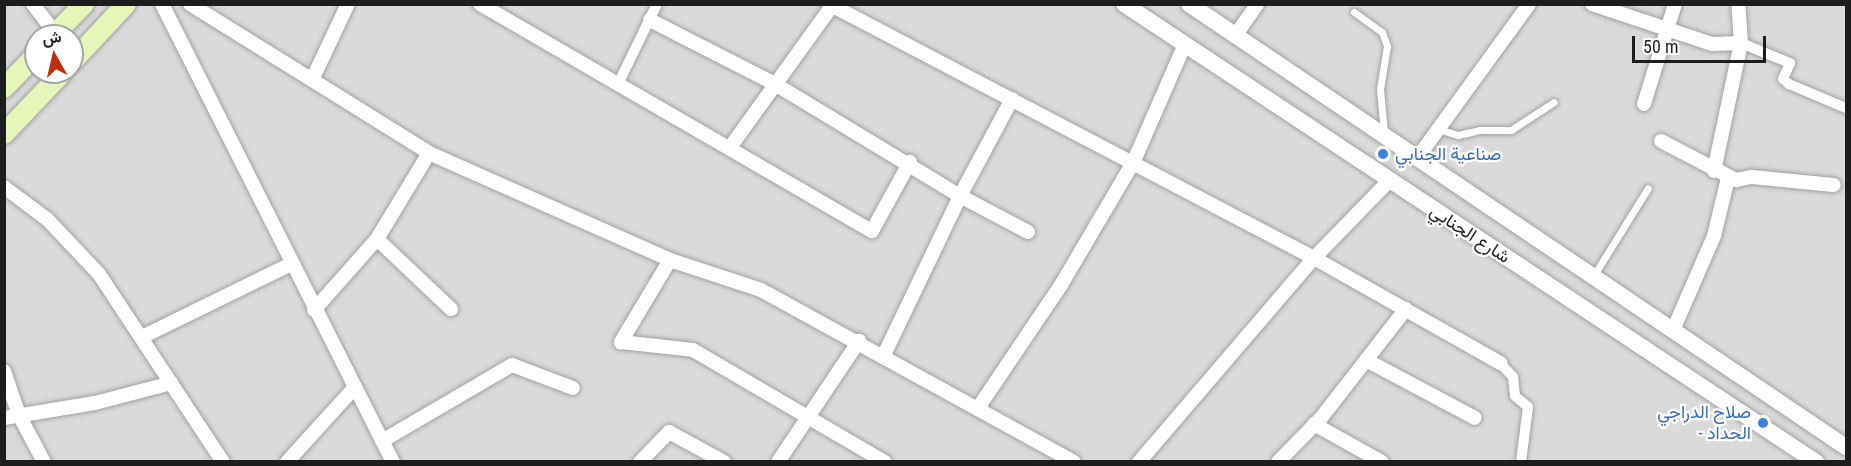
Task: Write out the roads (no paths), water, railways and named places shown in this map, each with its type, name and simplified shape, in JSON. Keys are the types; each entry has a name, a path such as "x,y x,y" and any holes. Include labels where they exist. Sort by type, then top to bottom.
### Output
{"main road":[{"path":"65,24 84,4"},
{"path":"84,49 126,4"},
{"path":"4,88 24,67"},
{"path":"4,134 52,84"}],"street":[{"path":"33,4 47,24"},
{"path":"162,4 314,310 393,462"},
{"path":"190,4 429,153 670,260 761,290 859,341 883,357 1074,462"},
{"path":"312,80 348,4"},
{"path":"480,4 731,146 872,231 910,162"},
{"path":"618,84 657,4"},
{"name":"شارع الجنابي","path":"1124,4 1816,462"},
{"name":"شارع الجنابي","path":"1189,4 1674,328 1846,447"},
{"path":"1235,36 1257,4"},
{"path":"1418,157 1529,4"},
{"path":"1592,4 1712,45 1741,44 1790,63 1783,79 1789,84 1846,108"},
{"path":"1644,104 1675,4"},
{"path":"1714,171 1723,142 1741,44 1738,4"},
{"path":"731,146 831,5 1314,258 1500,363 1512,377 1515,396 1528,407 1521,462"},
{"path":"650,20 775,84 910,162 960,196 1028,232"},
{"path":"978,408 1061,285 1132,163 1185,44"},
{"path":"883,357 960,196 1012,99"},
{"path":"1661,141 1728,178 1834,185"},
{"path":"314,310 377,239 429,153"},
{"path":"1674,328 1714,236 1728,178"},
{"path":"1139,462 1314,258 1389,181"},
{"path":"4,187 47,219 99,274 144,336 171,383 223,462"},
{"path":"377,239 451,309"},
{"path":"670,260 621,342 693,350 810,416 885,462"},
{"path":"144,336 291,264"},
{"path":"1278,462 1314,424 1406,309"},
{"path":"778,462 859,341"},
{"path":"1366,360 1475,418"},
{"path":"382,441 512,365 573,388"},
{"path":"4,371 19,415 44,462"},
{"path":"4,418 115,399 171,383"},
{"path":"288,462 355,387"},
{"path":"1314,424 1382,462"},
{"path":"640,462 669,432 724,462"}],"lane":[{"path":"1354,12 1382,32 1387,46 1380,89 1384,135"},
{"path":"1438,129 1458,135 1480,130 1511,130 1554,102"},
{"path":"1594,275 1648,188"}],"place":[{"name":"صناعية الجنابي","path":"1383,154"},
{"name":"صلاح الدراجي - الحداد","path":"1763,423"}]}
